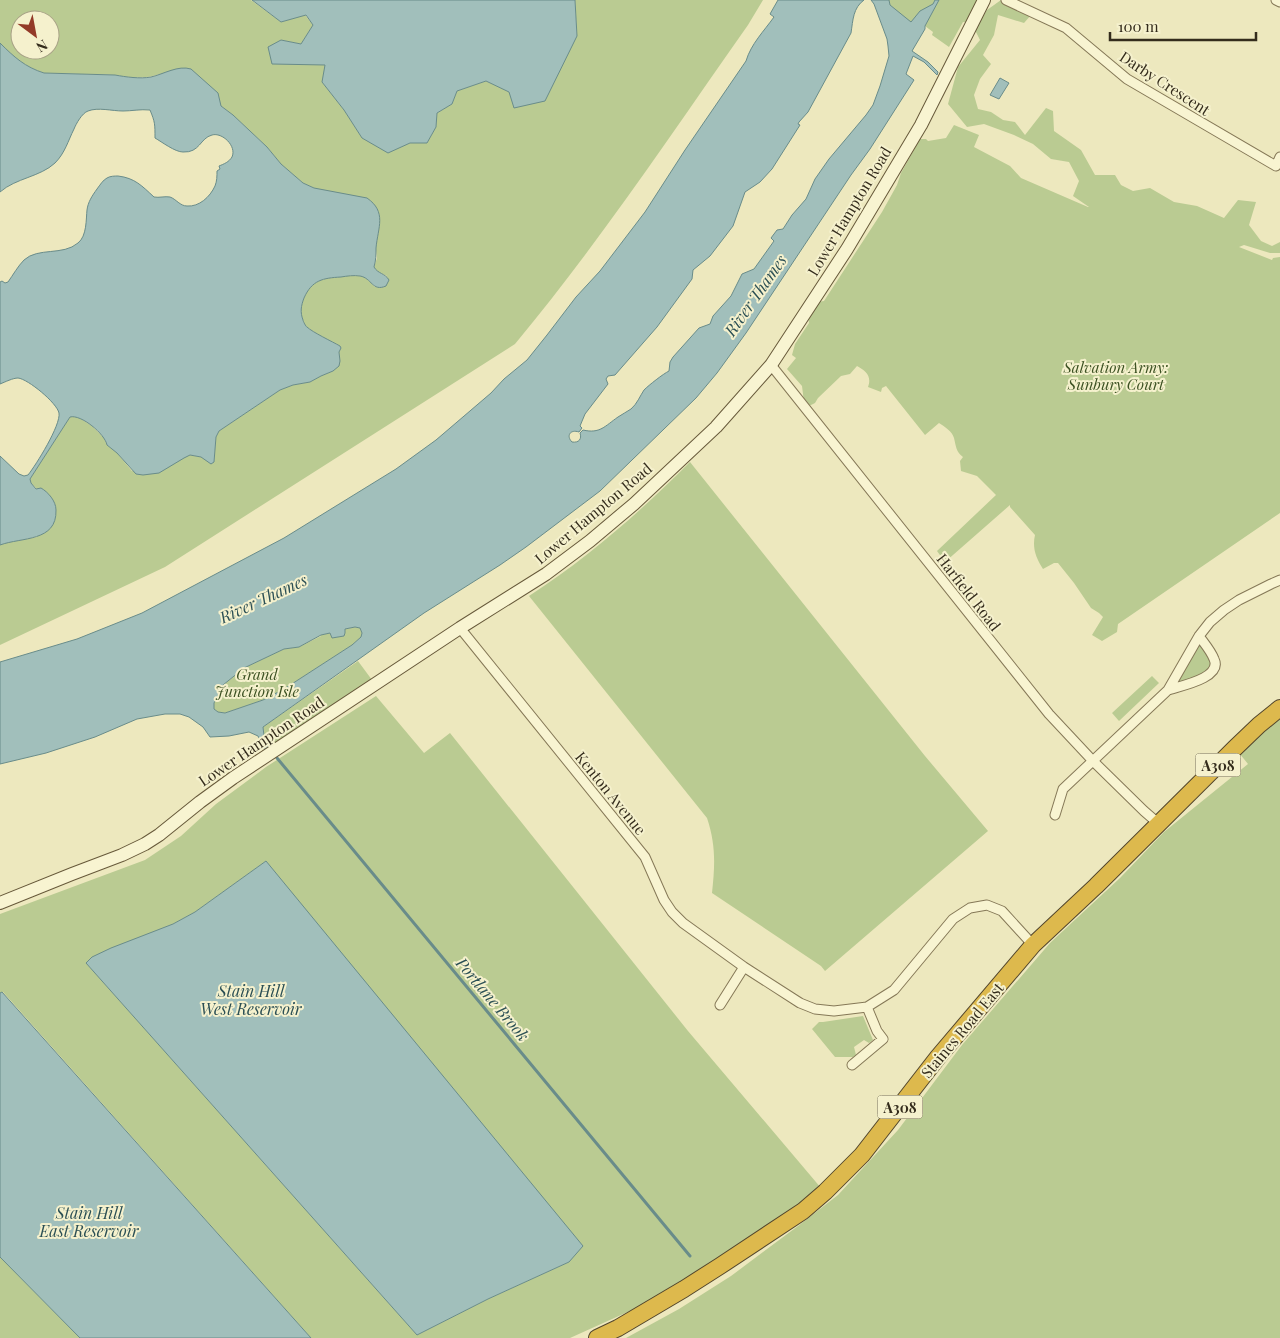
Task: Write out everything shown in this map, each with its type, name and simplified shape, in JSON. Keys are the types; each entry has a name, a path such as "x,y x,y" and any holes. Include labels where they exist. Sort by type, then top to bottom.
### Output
{"highway":[{"name":"Staines Road East","path":"597,1338 618,1328 698,1280 796,1216 826,1192 862,1155 938,1058 1033,946 1235,748 1280,708"}],"street":[{"name":"Lower Hampton Road","path":"0,903 122,856 159,835 225,783 460,628 546,574 590,541 634,504 716,427 771,365 847,249 920,125 984,0"},
{"name":"Darby Crescent","path":"1006,0 1066,28 1127,79 1278,168 1280,157"},
{"path":"1276,0 1280,2"},
{"name":"Harfield Road","path":"771,365 1048,714 1092,760 1159,824"},
{"path":"1055,815 1063,789 1168,690 1199,636 1210,622 1224,610 1280,580"},
{"name":"Kenton Avenue","path":"460,628 646,858 664,900 672,912 683,923 744,967 800,1003 815,1009 834,1011 867,1007 894,990 953,918 970,908 987,905 1002,911 1033,946"},
{"path":"1168,690 1204,678 1214,670 1216,664 1214,658 1199,636"},
{"path":"720,1005 744,967"},
{"path":"852,1065 883,1039 877,1031 867,1007"}],"green space":[{"path":"0,0 251,0 281,22 305,15 313,25 301,44 281,40 326,65 322,82 344,110 362,138 388,152 410,143 427,143 436,127 437,113 452,104 457,91 486,81 510,92 577,36 575,0 763,0 748,25 634,187 576,267 515,344 165,567 0,645 0,545 9,541 37,537 37,489 30,479 70,417 78,417 92,426 132,471 190,455 214,461 216,437 219,431 280,390 310,382 333,371 340,361 340,346 313,332 303,322 301,317 303,299 312,285 337,276 353,275 364,277 375,287 387,276 376,271 374,267 377,258 376,250 314,188 303,183 281,164 267,147 221,106 160,74 138,78 115,75 44,73 31,68 19,60 60,60 60,10 10,10 10,53 0,43"},
{"path":"881,0 983,0 970,23 963,22 949,47 932,35 933,32 925,26 912,32"},
{"name":"Salvation Army: Sunbury Court","path":"1001,0 1031,15 1024,23 998,15 994,35 983,55 991,64 980,79 974,95 978,109 991,112 1003,120 1015,122 1025,135 1046,108 1053,111 1054,131 1081,150 1095,175 1115,175 1121,185 1133,191 1150,188 1174,202 1197,206 1224,218 1238,200 1256,202 1249,225 1261,241 1272,246 1280,242 1280,253 1270,253 1244,245 1239,247 1272,260 1273,258 1280,257 1280,513 1118,624 1117,632 1102,641 1092,635 1103,617 1091,608 1058,563 1043,569 1035,553 1035,535 1010,505 945,562 937,551 996,495 977,476 961,471 960,461 963,457 958,451 953,436 948,429 939,423 925,435 886,386 882,388 881,392 868,387 869,377 857,366 850,374 841,376 815,403 809,406 804,402 802,386 787,369 796,358 792,355 795,344 809,323 808,316 817,302 824,301 882,212 920,139 928,141 946,138 954,125 979,135 974,147 1010,166 1021,178 1089,207 1073,196 1079,181 1069,162 1051,159 1033,144 984,124 967,127 948,104 958,67 980,40 975,30 987,10"},
{"path":"690,462 925,756 988,831 825,971 821,966 712,893 714,855 707,818 529,596 593,550"},
{"name":"Grand Junction Isle","path":"360,628 362,633 361,637 352,645 284,689 263,700 225,713 214,709 214,703 223,685 244,668 284,649 299,647 321,635 330,633 332,638 344,636 345,629"},
{"path":"1199,636 1214,658 1214,671 1168,690"},
{"path":"358,661 372,680 272,745 264,736 263,727"},
{"path":"1152,676 1159,683 1119,721 1112,713"},
{"path":"376,696 424,753 450,733 688,1031 821,1188 711,1265 652,1301 570,1338 311,1338 3,992 0,993 0,914 145,860 181,836 216,804 266,767","holes":["266,861 569,1262 488,1299 417,1335 86,963 173,924 195,912"]},
{"path":"1280,708 1280,1338 626,1338 679,1309 731,1276 838,1195 898,1130 962,1045 1050,943 1120,878 1164,832 1248,764 1235,748"},
{"path":"863,1016 873,1040 869,1043 864,1040 854,1047 856,1055 853,1057 835,1057 812,1029 819,1022"},
{"path":"0,1257 80,1338 0,1338"}],"water":[{"path":"252,0 575,0 577,36 545,101 514,108 509,92 486,81 457,91 452,104 437,113 436,127 427,143 410,143 388,153 362,138 344,110 322,82 325,65 272,64 268,47 281,40 301,44 313,25 306,15 281,22"},
{"name":"River Thames","path":"778,0 864,0 856,11 851,33 808,112 799,122 798,124 800,125 772,169 760,182 745,192 733,226 710,256 693,270 692,279 657,327 615,375 608,376 606,379 608,384 585,414 580,426 582,428 579,432 573,431 569,435 572,442 579,440 581,437 580,433 583,430 598,430 631,409 644,390 669,371 670,362 673,357 699,328 710,324 713,316 731,296 742,274 754,269 774,241 771,238 777,230 783,229 806,199 815,179 829,159 873,105 889,56 887,39 871,0 889,0 890,5 911,22 920,11 933,4 935,0 939,0 912,51 938,72 937,75 924,62 913,56 906,74 914,80 870,149 746,333 696,398 600,491 526,547 424,613 263,727 264,736 272,743 265,750 258,736 249,732 210,737 203,727 189,717 180,714 165,714 137,719 95,737 46,753 0,764 0,662 77,639 142,613 284,538 396,469 436,440 527,360 576,297 600,271 645,212 746,61 754,43 774,17 770,14","holes":["360,628 361,637 352,645 284,689 263,700 225,713 214,709 214,703 223,685 244,668 284,649 299,647 321,635 330,633 332,638 344,636 345,629"]},
{"path":"0,43 10,53 10,60 19,60 31,68 44,73 115,75 142,78 181,68 191,69 218,93 221,106 233,115 267,147 281,164 303,183 314,188 367,198 373,203 380,220 374,267 389,280 386,286 378,287 364,277 351,276 323,279 311,287 302,304 303,321 310,329 340,346 339,366 310,382 280,390 219,431 216,437 214,462 211,464 201,457 190,455 159,473 136,474 107,445 102,436 92,426 80,419 70,417 30,479 36,489 41,488 44,490 55,503 55,520 51,528 45,533 28,539 0,545 0,456 19,474 28,475 52,435 59,419 59,413 48,398 23,379 16,378 0,384 0,282 8,282 22,262 30,256 65,249 78,243 85,232 89,202 100,184 107,178 118,176 129,179 138,183 154,197 170,197 182,205 191,206 200,203 210,194 216,184 219,166 225,164 232,157 233,153 231,144 224,138 216,135 208,137 189,152 180,152 172,149 155,138 153,117 150,110 92,110 86,112 80,119 64,151 55,163 49,168 6,187 0,192"},
{"path":"1000,78 1009,83 999,99 990,95"},
{"name":"Stain Hill West Reservoir","path":"266,861 583,1246 569,1262 488,1299 417,1335 86,963 92,957 111,948 173,924 195,912"},
{"name":"Stain Hill East Reservoir","path":"2,992 311,1338 80,1338 0,1257 0,993"}],"waterway":[{"name":"Portlane Brook","path":"277,758 690,1256"}]}
